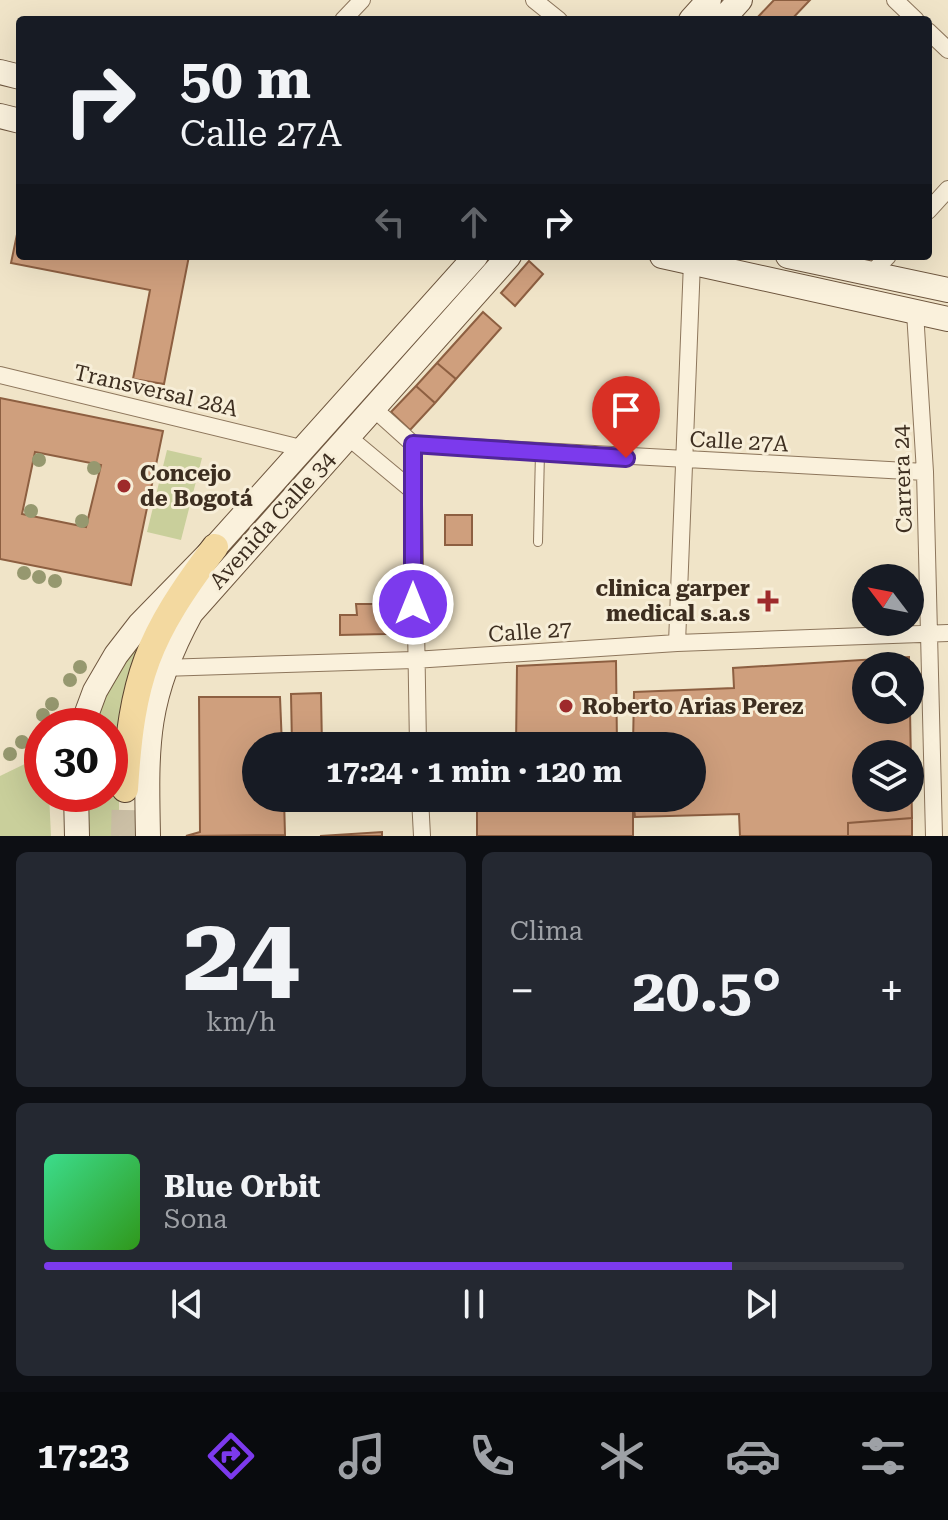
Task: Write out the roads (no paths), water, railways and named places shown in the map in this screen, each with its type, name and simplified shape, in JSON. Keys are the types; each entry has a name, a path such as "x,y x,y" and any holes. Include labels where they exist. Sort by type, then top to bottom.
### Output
{"main road":[{"path":"695,16 709,0"},
{"path":"726,16 740,0"},
{"name":"Avenida Calle 34","path":"89,708 116,655 140,624 215,547 472,260"},
{"name":"Avenida Calle 34","path":"148,836 147,756 162,668 203,597 505,260"},
{"path":"682,260 948,319"},
{"path":"806,260 948,290"},
{"path":"128,744 142,667 177,597 215,547"},
{"path":"76,812 77,836"}],"street":[{"path":"347,16 362,0"},
{"path":"534,0 554,16"},
{"path":"895,0 912,16"},
{"path":"932,35 948,50"},
{"path":"932,207 948,189"},
{"path":"871,274 884,260"},
{"path":"677,643 692,262"},
{"name":"Carrera 24","path":"915,312 925,472 934,836"},
{"name":"Transversal 28A","path":"0,375 301,448"},
{"path":"373,408 413,444 417,732"},
{"path":"347,436 413,491"},
{"name":"Calle 27A","path":"413,444 925,472"},
{"name":"Calle 27","path":"162,668 414,660 677,643 948,633"},
{"path":"421,812 422,836"}],"lane":[{"path":"538,542 540,452"}],"tunnel":[{"path":"124,836 125,812"}],"place":[{"name":"Concejo de Bogotá","path":"124,486"},
{"name":"clinica garper medical s.a.s","path":"768,601"},
{"name":"Roberto Arias Perez","path":"566,706"}]}
